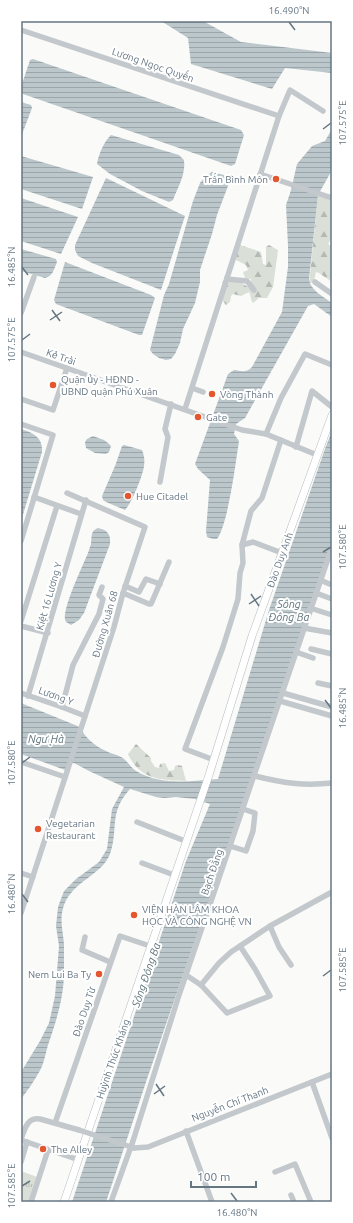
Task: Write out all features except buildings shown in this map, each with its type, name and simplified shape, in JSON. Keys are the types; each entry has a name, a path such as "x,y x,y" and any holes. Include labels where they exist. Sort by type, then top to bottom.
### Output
{"main road":[{"name":"Đào Duy Anh","path":"199,802 214,760 250,643 332,415"},
{"name":"Huỳnh Thúc Kháng","path":"64,1202 199,802"}],"street":[{"name":"Lương Ngọc Quyến","path":"21,30 279,116"},
{"path":"185,409 279,116 290,90 323,111"},
{"path":"260,174 332,198"},
{"path":"21,313 34,277"},
{"path":"227,279 247,281 254,290"},
{"path":"315,282 332,294"},
{"name":"Kẻ Trài","path":"21,352 209,417 242,430 266,434"},
{"path":"317,455 266,434 281,398 305,354 332,365"},
{"path":"21,399 54,410 67,368"},
{"path":"192,388 202,392"},
{"path":"296,447 312,391 332,407"},
{"path":"160,482 168,437 166,429 171,404"},
{"path":"21,424 53,435 21,540"},
{"path":"214,760 184,749 223,647 238,599 240,572 243,563 242,545 251,511 262,498 280,440"},
{"path":"67,493 86,500"},
{"path":"34,497 81,514"},
{"name":"Kiệt 16 Lương Y","path":"28,696 48,633 86,500"},
{"name":"Đường Xuân 68","path":"66,774 145,527 86,500"},
{"path":"21,622 57,506"},
{"path":"242,545 252,542 282,554"},
{"name":"Bạch Đằng","path":"111,1202 133,1141 186,975 332,547"},
{"path":"123,593 150,605 153,602 169,562"},
{"path":"125,586 140,592 146,579 160,584"},
{"path":"320,580 332,585"},
{"path":"62,707 73,665 99,614 103,599 99,595 102,587"},
{"path":"316,593 332,599"},
{"path":"310,608 332,615"},
{"path":"21,626 48,633"},
{"path":"304,628 332,633"},
{"path":"311,649 332,654"},
{"path":"296,652 313,658"},
{"path":"318,682 332,686"},
{"name":"Lương Y","path":"21,693 85,716"},
{"path":"283,693 332,707"},
{"path":"280,701 332,716"},
{"path":"21,762 66,774 21,913"},
{"path":"254,776 292,784 307,785 332,783"},
{"path":"230,846 246,851 253,831 256,813 243,809"},
{"path":"137,822 185,841"},
{"path":"142,864 174,875"},
{"path":"21,873 32,877"},
{"path":"201,984 219,963 231,952 270,926 332,892"},
{"path":"270,926 279,947 291,965"},
{"name":"Đào Duy Từ","path":"55,1123 120,936 150,946"},
{"path":"85,937 82,950 110,962"},
{"path":"186,975 201,984 227,1013 270,996 255,968 240,946"},
{"name":"Nguyễn Chí Thanh","path":"55,1123 134,1148 148,1147 332,1074"},
{"path":"312,1082 332,1138"},
{"path":"21,1162 26,1125 30,1120 33,1118 55,1123"},
{"path":"186,1131 212,1202"},
{"path":"23,1141 79,1160"},
{"path":"32,1202 48,1150"},
{"path":"275,1172 295,1164 311,1202"},
{"path":"291,1195 294,1202"}],"green space":[{"path":"318,195 332,200 332,237 328,244 332,247 332,282 316,272 314,281 309,284"},
{"path":"237,244 261,252 263,264 266,265 266,247 269,245 278,250 273,287 267,298 259,298 253,303 249,292 241,296 233,294 230,302 226,305 222,300 224,287 222,282 224,280 224,276 235,279 250,288 251,286 251,279 245,278 243,272 248,270 246,265 234,259"},
{"path":"136,744 151,758 151,761 155,767 159,768 160,764 165,763 169,771 174,770 175,766 182,766 186,781 160,779 145,774 133,763 128,754"},
{"path":"21,1171 37,1177 29,1202 21,1202"}],"water":[{"path":"161,21 203,21 241,42 332,53 332,73 285,68 272,89 191,64 188,38"},
{"path":"33,59 241,130 244,135 235,164 231,166 23,94 21,92 21,87 30,60"},
{"path":"21,102 31,105 32,108 21,137"},
{"path":"332,129 332,170 318,195 309,279 312,287 321,296 332,303 332,317 314,304 308,306 245,418 236,424 234,434 239,441 228,507 221,532 217,539 213,539 207,537 206,531 210,480 198,469 195,464 228,374 234,370 246,371 252,367 282,312 288,267 286,205 297,164 312,146 325,141"},
{"path":"111,135 179,155 184,160 183,175 173,200 169,202 142,191 110,174 97,164 102,149"},
{"path":"21,156 93,177 82,209 21,189"},
{"path":"212,172 224,175 228,186 217,215 200,270 200,282 195,303 183,329 180,343 175,354 171,359 166,360 159,358 150,350 164,295 169,284 193,201 200,183"},
{"path":"106,178 185,216 161,290 92,263 78,256 75,250 75,245"},
{"path":"21,198 78,217 61,254 21,241"},
{"path":"21,249 56,259 57,262 52,274 45,278 21,271"},
{"path":"65,262 151,295 155,298 142,335 56,304 54,300"},
{"path":"21,429 34,434 37,437 41,443 42,452 21,521"},
{"name":"Sông Đông Ba","path":"332,431 332,540 289,669 106,1202 72,1202 186,861 210,804 195,799 156,797 130,789 123,798 116,814 113,845 110,854 101,867 74,890 64,905 62,920 64,944 64,981 61,1000 42,1067 21,1099 21,1072 49,1023 55,996 59,946 56,926 58,907 64,891 76,879 99,862 107,849 112,809 124,787 74,763 70,764 65,770 21,754 21,703 80,727 85,735 94,744 123,758 136,771 146,776 166,781 218,779 269,610"},
{"path":"93,436 104,440 111,446 109,452 106,454 95,453 86,448 85,442"},
{"path":"124,445 142,450 144,456 143,470 137,489 125,510 106,502 103,500 102,496 122,446"},
{"path":"98,528 108,533 110,544 84,613 79,620 71,625 65,620 67,605 88,553 93,533 95,529"}],"place":[{"name":"Trấn Bình Môn","path":"276,179"},
{"name":"Quận ủy - HĐND - UBND quận Phú Xuân","path":"53,385"},
{"name":"Vòng Thành","path":"212,394"},
{"name":"Gate","path":"198,417"},
{"name":"Hue Citadel","path":"128,496"},
{"name":"Vegetarian Restaurant","path":"38,829"},
{"name":"VIỆN HÀN LÂM KHOA HỌC VÀ CÔNG NGHỆ VN","path":"134,915"},
{"name":"Nem Lui Ba Ty","path":"99,974"},
{"name":"The Alley","path":"43,1149"}],"water label":[{"name":"Ngự Hà","path":"46,739"}]}
